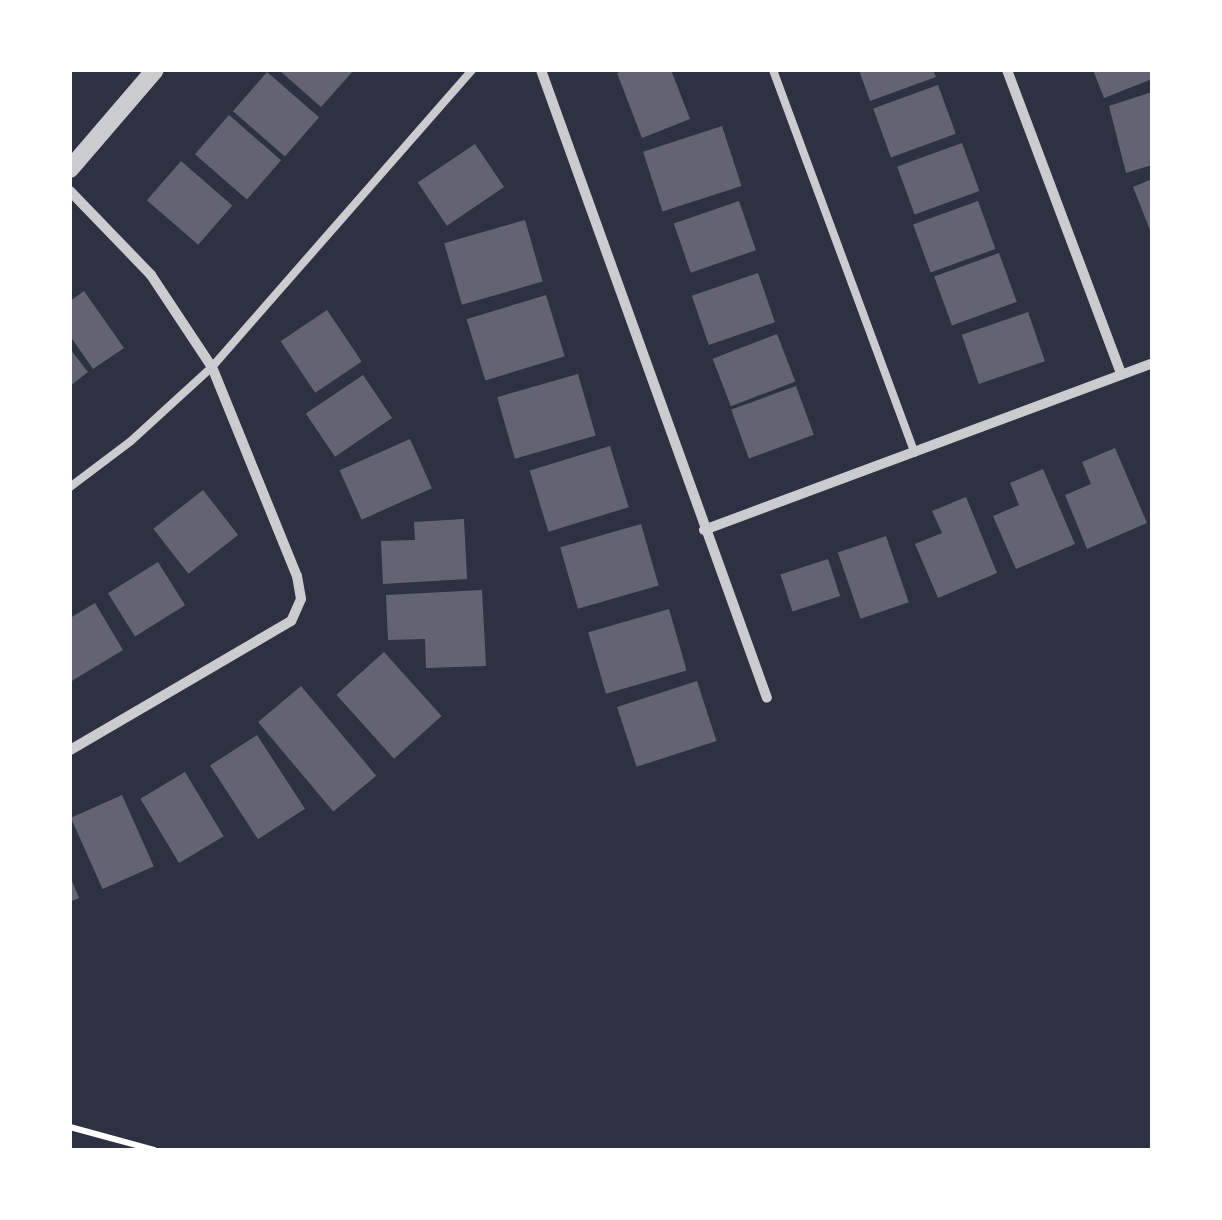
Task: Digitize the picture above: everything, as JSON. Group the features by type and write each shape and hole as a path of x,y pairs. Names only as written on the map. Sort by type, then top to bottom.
{"street":[{"path":"70,170 154,70"},
{"path":"540,70 767,698"},
{"path":"1006,70 1121,374"},
{"path":"70,191 151,276 212,367 297,576 301,600 291,621 70,750"},
{"path":"704,530 1152,363"}],"lane":[{"path":"70,488 132,441 212,367 472,70"},
{"path":"773,70 915,452"}],"path":[{"path":"70,1127 154,1150"}],"building":[{"path":"279,70 354,70 321,107"},
{"path":"671,70 690,119 642,138 617,73"},
{"path":"859,70 933,70 936,77 870,101"},
{"path":"1093,70 1152,70 1152,79 1104,98"},
{"path":"267,72 319,117 285,157 233,111"},
{"path":"938,85 956,134 891,157 873,109"},
{"path":"1152,92 1152,165 1126,173 1109,106"},
{"path":"229,115 281,160 247,200 195,154"},
{"path":"722,126 741,186 663,212 643,152"},
{"path":"962,143 979,191 915,215 897,167"},
{"path":"475,144 504,187 447,226 418,183"},
{"path":"181,161 232,206 198,245 147,200"},
{"path":"1152,179 1152,235 1133,187"},
{"path":"739,201 756,250 691,273 674,223"},
{"path":"978,201 995,249 931,273 913,225"},
{"path":"525,220 543,282 462,305 444,243"},
{"path":"999,253 1017,302 952,325 934,277"},
{"path":"758,273 775,322 709,345 692,296"},
{"path":"84,291 124,348 93,369 70,336 70,301"},
{"path":"546,295 565,356 485,380 467,319"},
{"path":"327,310 362,361 315,393 281,341"},
{"path":"1028,312 1045,361 979,384 962,335"},
{"path":"777,334 795,382 731,406 713,359"},
{"path":"70,349 88,372 70,386"},
{"path":"578,374 596,436 515,459 497,397"},
{"path":"363,375 392,418 335,457 306,414"},
{"path":"796,386 814,435 749,458 731,410"},
{"path":"410,439 432,488 362,520 340,470"},
{"path":"610,446 629,507 548,532 530,471"},
{"path":"1115,448 1147,523 1087,549 1065,495 1091,484 1082,462"},
{"path":"1043,469 1075,544 1016,569 993,516 1019,505 1010,483"},
{"path":"203,490 238,535 188,574 153,529"},
{"path":"966,497 997,573 938,598 915,544 942,533 932,511"},
{"path":"464,519 467,579 383,584 381,541 415,540 414,522"},
{"path":"641,524 659,586 578,609 560,547"},
{"path":"886,536 909,602 861,619 838,553"},
{"path":"828,559 840,596 792,612 780,574"},
{"path":"158,562 185,605 135,637 108,593"},
{"path":"482,590 486,666 426,668 425,639 388,640 386,595"},
{"path":"95,603 123,650 70,682 70,618"},
{"path":"669,609 687,671 606,694 588,632"},
{"path":"384,652 442,716 394,759 336,695"},
{"path":"697,681 716,741 637,767 617,707"},
{"path":"301,686 376,776 333,812 258,722"},
{"path":"257,735 305,809 258,839 210,765"},
{"path":"185,772 224,836 179,863 140,799"},
{"path":"122,795 154,866 103,889 71,818"},
{"path":"70,876 79,898 70,902"}]}
